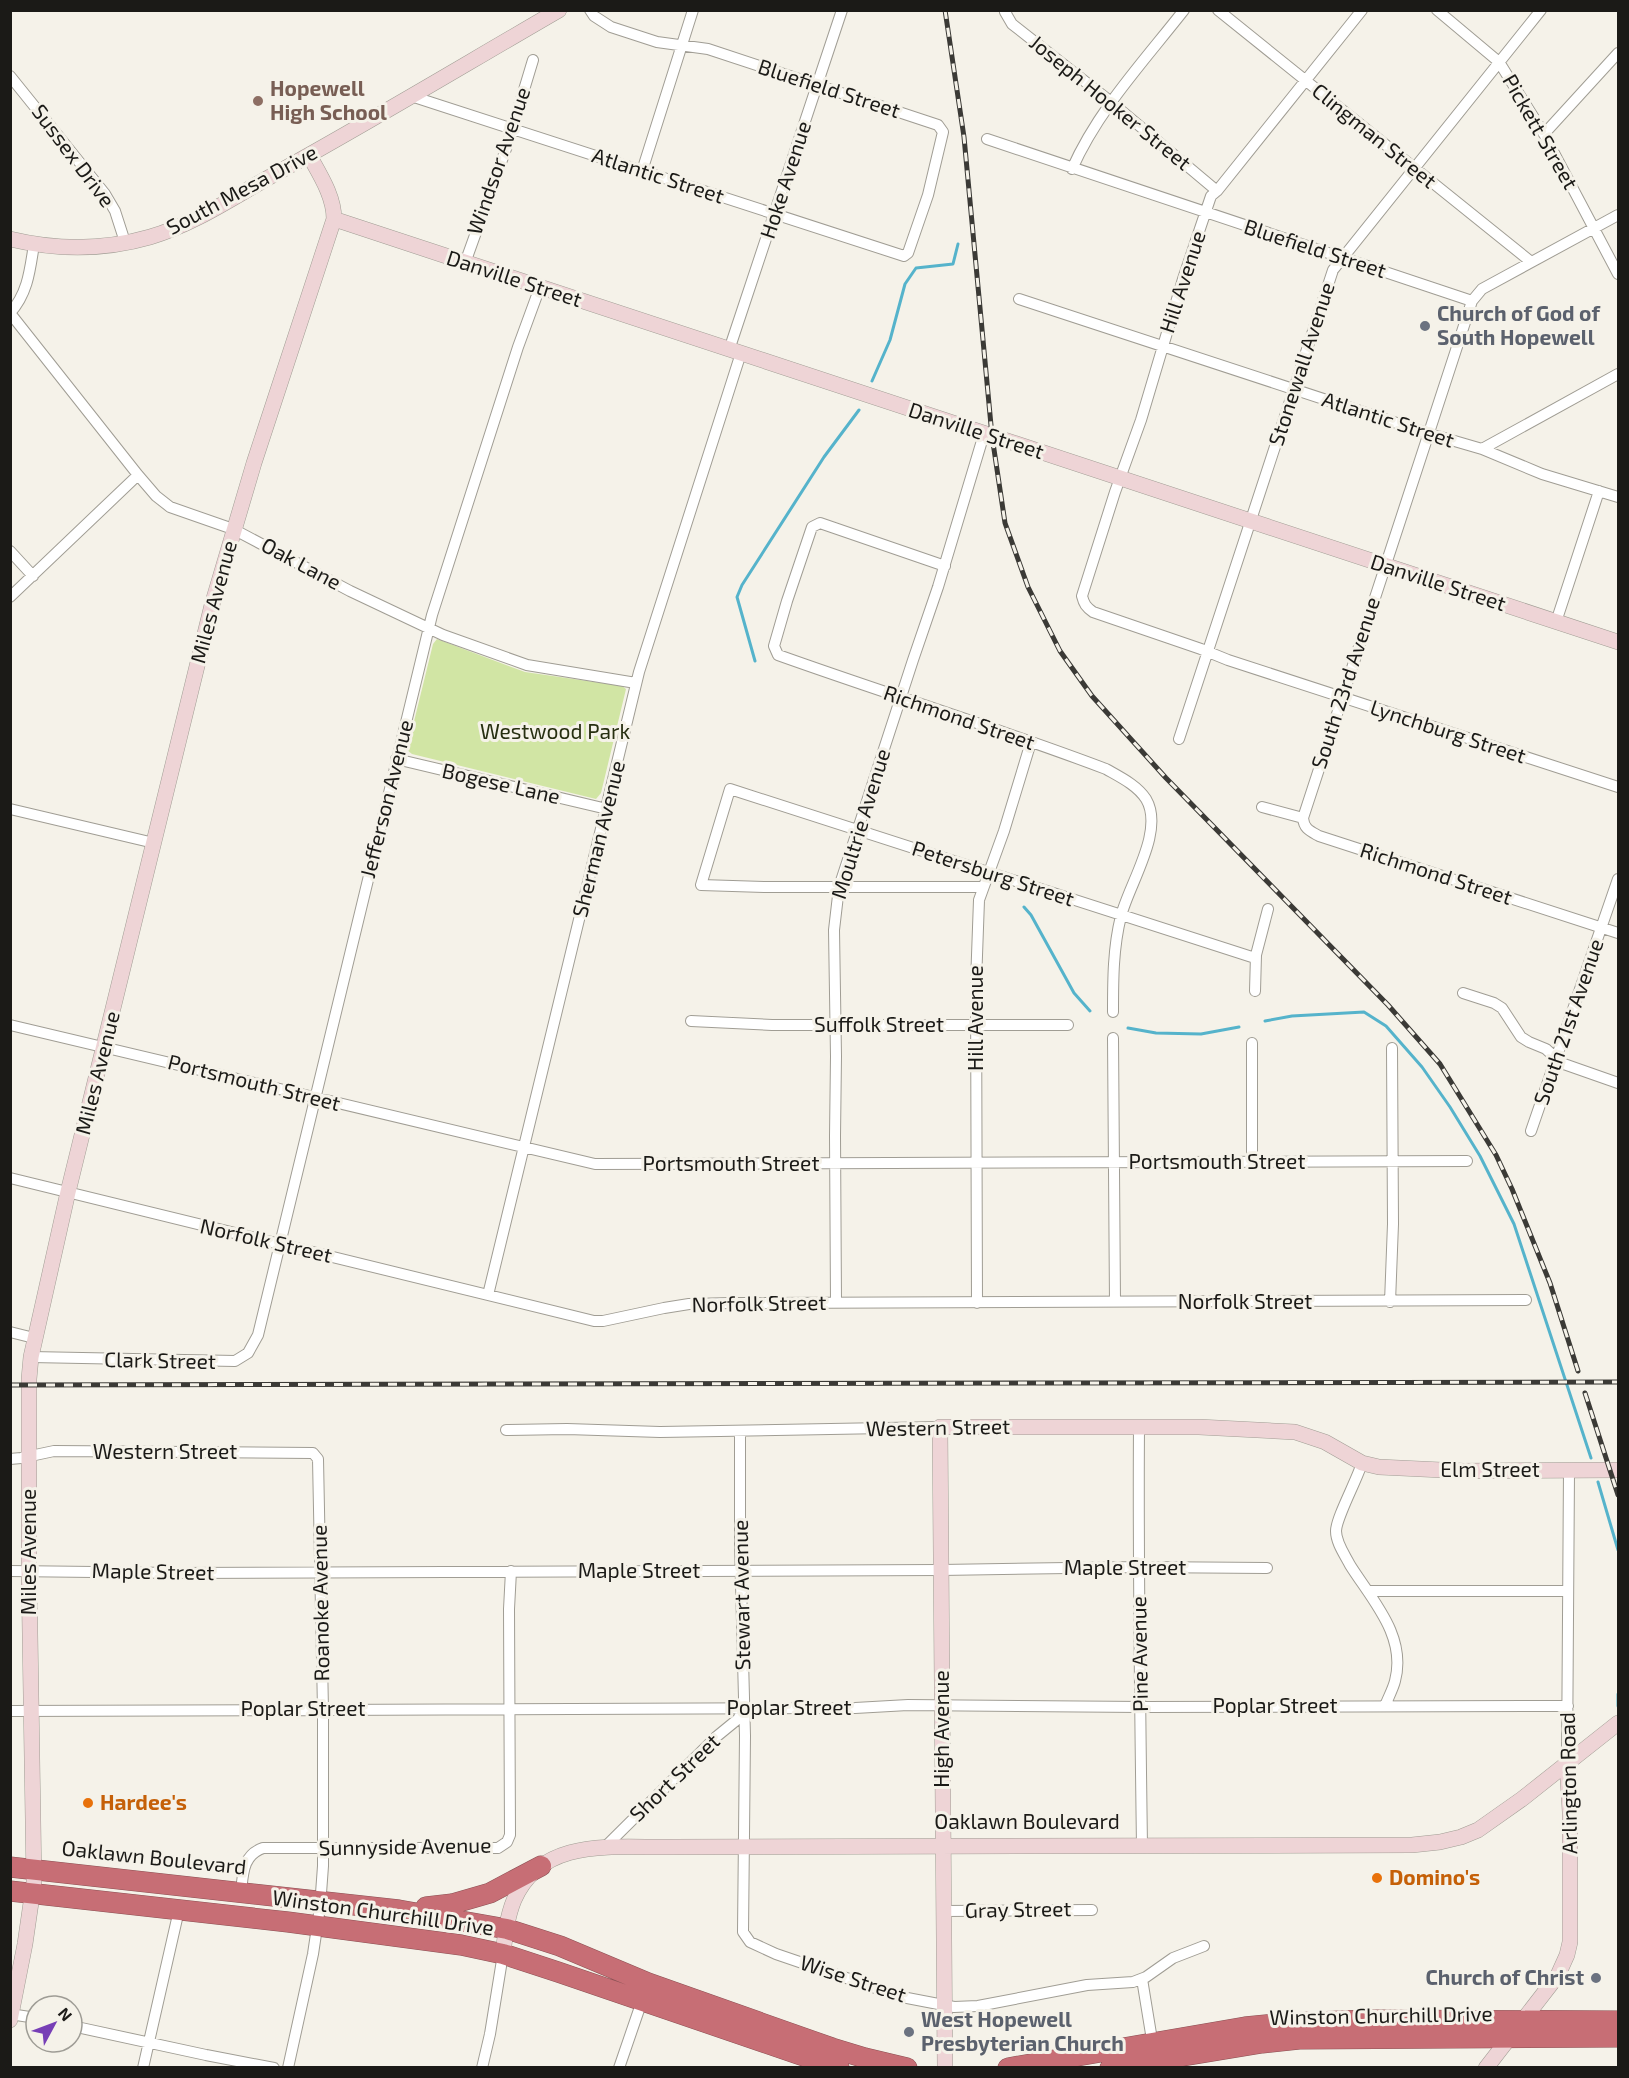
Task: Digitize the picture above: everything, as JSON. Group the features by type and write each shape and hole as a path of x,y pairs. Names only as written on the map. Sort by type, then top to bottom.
{"highway":[{"path":"399,1911 452,1904 490,1893 541,1866"},
{"name":"Oaklawn Boulevard","path":"10,1867 321,1901 507,1929"},
{"name":"Winston Churchill Drive","path":"10,1892 433,1941 502,1954 645,1992 865,2058 907,2067"},
{"name":"Winston Churchill Drive","path":"507,1929 560,1946 645,1992 839,2067"},
{"name":"Winston Churchill Drive","path":"1110,2067 1154,2052 1245,2027 1285,2023 1369,2020 1618,2021"},
{"name":"Winston Churchill Drive","path":"1008,2067 1299,2039 1618,2037"}],"street":[{"name":"South Mesa Drive","path":"10,239 34,244 80,247 125,242 152,236 190,221 559,10"},
{"name":"Bluefield Street","path":"590,10 594,16 611,27 657,42 708,49 938,125 943,132 938,157 928,195 908,253 904,256"},
{"path":"642,171 693,10"},
{"name":"Hoke Avenue","path":"735,352 775,214 842,10"},
{"path":"1072,169 1080,151 1111,102 1184,10"},
{"name":"Clingman Street","path":"1218,10 1530,261"},
{"name":"Hill Avenue","path":"1082,596 1120,478 1142,420 1211,196 1362,10"},
{"name":"Pickett Street","path":"1437,10 1499,62 1544,134 1618,274"},
{"name":"Stonewall Avenue","path":"1179,739 1333,270 1541,10"},
{"name":"Joseph Hooker Street","path":"1006,11 1012,24 1111,102 1217,191"},
{"path":"1544,134 1618,53"},
{"name":"Windsor Avenue","path":"465,263 533,60"},
{"name":"Sussex Drive","path":"10,76 105,194 119,220 125,242"},
{"name":"Atlantic Street","path":"411,96 904,256"},
{"name":"Bluefield Street","path":"987,140 1472,301"},
{"path":"309,155 329,195 334,219"},
{"path":"1472,301 1482,289 1618,215"},
{"name":"Danville Street","path":"334,219 1618,642"},
{"name":"Miles Avenue","path":"11,2016 33,1894 34,1869 30,1711 28,1385 34,1338 212,604 233,529 334,219"},
{"path":"10,313 19,302 27,285 34,244"},
{"name":"Jefferson Avenue","path":"262,1318 278,1244 429,628 445,571 518,347 540,287"},
{"name":"Atlantic Street","path":"1019,299 1427,434 1482,449 1542,474 1618,497"},
{"name":"South 23rd Avenue","path":"1303,818 1472,301"},
{"name":"Oak Lane","path":"10,313 138,475 156,496 170,507 233,529 350,591 470,646 527,665 636,683"},
{"name":"Sherman Avenue","path":"488,1295 636,683 735,352"},
{"path":"1482,449 1618,374"},
{"name":"Moultrie Avenue","path":"836,1302 834,930 839,887 945,566 984,434"},
{"path":"10,597 138,475"},
{"path":"1556,622 1599,491"},
{"name":"Richmond Street","path":"945,566 820,523 816,524 787,601 774,646 775,651 778,655 962,717 1106,769 1124,779 1140,792 1150,808 1151,831 1121,915"},
{"path":"10,551 33,576"},
{"name":"Lynchburg Street","path":"1082,596 1086,608 1093,612 1618,788"},
{"name":"Hill Avenue","path":"977,1303 976,1024 979,900 1004,831 1031,742"},
{"name":"Bogese Lane","path":"396,759 607,809"},
{"name":"Petersburg Street","path":"839,887 701,885 730,789 1255,958"},
{"name":"Richmond Street","path":"1262,807 1303,818 1303,824 1307,830 1319,836 1618,933"},
{"path":"10,809 154,843"},
{"name":"South 21st Avenue","path":"1531,1131 1618,879"},
{"path":"839,887 983,886"},
{"path":"1255,991 1255,958 1268,909"},
{"path":"1113,1012 1114,951 1121,915"},
{"path":"1462,993 1494,1003 1502,1008 1521,1036 1529,1042 1546,1048 1567,1066 1618,1083"},
{"name":"Suffolk Street","path":"691,1021 726,1024 1068,1025"},
{"name":"Portsmouth Street","path":"10,1025 523,1148 605,1165 1467,1161"},
{"path":"1113,1038 1115,1302"},
{"path":"1252,1043 1252,1163"},
{"path":"1390,1302 1393,1224 1392,1048"},
{"name":"Norfolk Street","path":"10,1178 594,1322 689,1304 1526,1300"},
{"name":"Clark Street","path":"31,1357 235,1361 248,1353 258,1335 262,1318"},
{"path":"10,1332 34,1338"},
{"name":"Western Street","path":"506,1430 660,1432 1139,1426 1295,1432 1325,1442 1362,1463"},
{"name":"Pine Avenue","path":"1139,1426 1138,1567 1142,1707 1142,1846"},
{"name":"High Avenue","path":"940,1427 945,2067"},
{"name":"Stewart Avenue","path":"740,1431 744,1708 743,1932 746,1938"},
{"name":"Western Street","path":"10,1458 54,1451 193,1451 313,1453 318,1459"},
{"name":"Roanoke Avenue","path":"288,2067 304,1999 321,1901 323,1848 318,1459"},
{"path":"1362,1463 1335,1530 1336,1538 1345,1556 1381,1610 1395,1642 1397,1671 1385,1706"},
{"name":"Elm Street","path":"1362,1463 1397,1469 1618,1470"},
{"name":"Arlington Road","path":"1486,2067 1562,1968 1570,1942 1570,1812 1567,1764 1569,1471"},
{"name":"Maple Street","path":"10,1571 1267,1568"},
{"name":"Sunnyside Avenue","path":"241,1892 246,1861 256,1850 263,1848 455,1848 502,1846 507,1842 510,1835 509,1609 511,1571"},
{"path":"1368,1591 1568,1590"},
{"name":"Poplar Street","path":"10,1711 942,1706 1568,1706"},
{"name":"Short Street","path":"604,1848 716,1737 738,1719 744,1708"},
{"name":"Oaklawn Boulevard","path":"502,1954 510,1912 521,1886 541,1866 569,1851 580,1848 1419,1845 1461,1838 1484,1826 1618,1723"},
{"path":"144,2067 179,1910"},
{"name":"Gray Street","path":"944,1911 1092,1910"},
{"name":"Wise Street","path":"746,1938 776,1954 902,1997 954,2007 978,2006 1087,1985 1124,1983 1142,1978"},
{"path":"1154,2052 1142,1978 1173,1958 1204,1946"},
{"path":"482,2067 490,2034 502,1954"},
{"path":"619,2067 645,1992"},
{"path":"84,2029 274,2067"}],"green space":[{"name":"Westwood Park","path":"437,639 525,672 622,686 626,689 601,793 596,799 412,754 407,750 433,644"}],"waterway":[{"path":"872,381 890,340 905,284 916,268 953,264 958,244"},
{"path":"755,661 737,597 742,585 824,457 859,410"},
{"path":"1024,907 1031,915 1074,993 1090,1011"},
{"path":"1265,1021 1292,1016 1364,1012 1386,1026 1422,1067 1480,1156 1514,1224 1591,1458"},
{"path":"1128,1028 1156,1033 1201,1034 1239,1027"},
{"path":"1598,1482 1618,1550"},
{"path":"1618,1694 1618,1706"}],"railway":[{"path":"945,10 964,137 992,436 1005,523 1028,587 1060,651 1092,696 1166,778 1388,1005 1440,1064 1496,1155 1512,1189 1550,1283 1578,1371"},
{"path":"10,1385 1618,1382"},
{"path":"1585,1393 1618,1495"}],"place":[{"name":"Hopewell High School","path":"258,101"},
{"name":"Church of God of South Hopewell","path":"1425,326"},
{"name":"Hardee's","path":"88,1803"},
{"name":"Domino's","path":"1377,1878"},
{"name":"Church of Christ","path":"1596,1978"},
{"name":"West Hopewell Presbyterian Church","path":"909,2032"}]}
